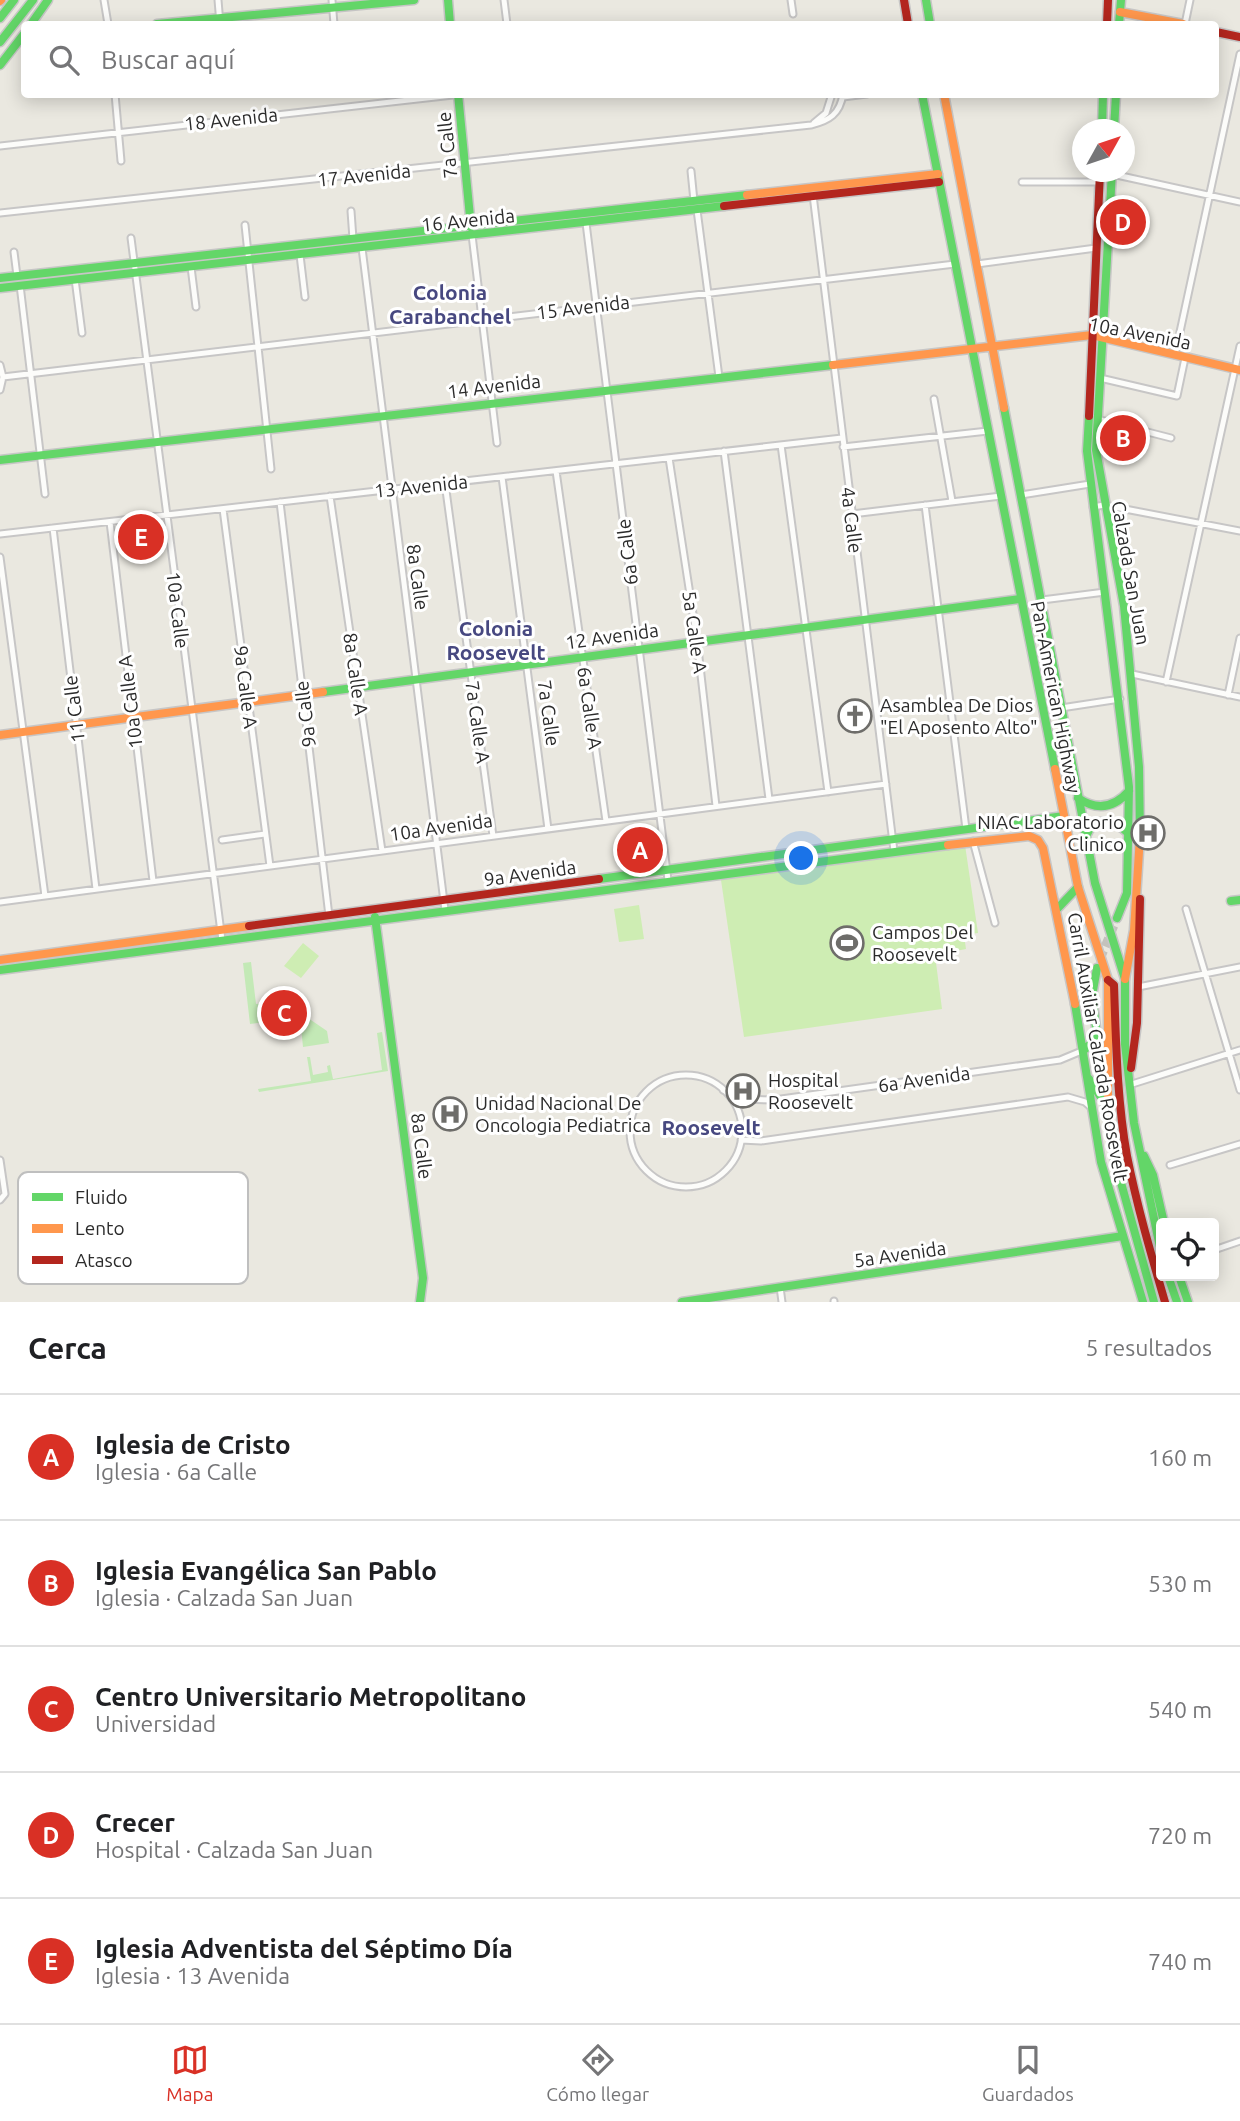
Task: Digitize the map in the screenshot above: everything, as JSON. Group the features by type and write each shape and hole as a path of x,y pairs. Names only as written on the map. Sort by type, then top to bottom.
{"main road":[{"path":"3,14 14,0"},
{"path":"3,14 20,0"},
{"path":"0,42 33,0"},
{"path":"33,21 48,0"},
{"path":"220,21 332,4 414,0"},
{"path":"448,0 450,21"},
{"path":"904,0 908,21"},
{"path":"926,0 930,21"},
{"path":"1107,21 1108,0"},
{"path":"1119,21 1121,0"},
{"path":"1120,12 1168,21"},
{"path":"1219,33 1240,37"},
{"path":"0,65 21,39"},
{"name":"7a Calle","path":"460,98 472,236"},
{"name":"Pan-American Highway","path":"923,98 1078,887 1108,980 1108,1108 1125,1203 1156,1302"},
{"name":"Pan-American Highway","path":"945,98 1095,883 1123,967 1129,1085 1136,1136 1156,1219"},
{"path":"1103,119 1104,98"},
{"path":"1115,119 1116,98"},
{"name":"16 Avenida","path":"0,278 134,268 191,267 586,223 696,206 939,178"},
{"name":"Calzada San Juan","path":"1099,182 1087,451 1121,699 1129,790 1127,893 1117,918"},
{"name":"Calzada San Juan","path":"1112,182 1096,450 1124,606 1140,788 1140,858 1134,930 1125,979"},
{"name":"16 Avenida","path":"0,288 75,279 247,251 471,225 696,206"},
{"name":"10a Avenida","path":"992,346 1092,335 1238,369"},
{"name":"14 Avenida","path":"0,460 992,346"},
{"name":"12 Avenida","path":"0,735 1020,599"},
{"path":"1078,799 1093,807 1110,807 1129,790"},
{"name":"9a Avenida","path":"0,970 330,921 374,910 1064,816"},
{"path":"1086,836 1095,824 1111,820 1129,834"},
{"name":"9a Avenida","path":"330,921 375,920 894,850 1027,836 1036,839"},
{"name":"Carril Auxiliar Calzada Roosevelt","path":"1036,839 1043,848 1057,909 1089,1079 1101,1161 1143,1302"},
{"name":"Carril Auxiliar Calzada Roosevelt","path":"1129,1085 1138,987 1140,858"},
{"path":"1057,909 1078,887"},
{"name":"8a Calle","path":"374,910 423,1278 420,1302"},
{"name":"9a Avenida","path":"0,960 186,941"},
{"path":"1117,1048 1119,982 1123,967"},
{"path":"1097,968 1091,990 1096,1040 1108,1108"},
{"path":"1108,980 1114,985 1117,1048 1133,1187 1165,1302"},
{"path":"1084,1051 1096,1040"},
{"path":"1089,1079 1108,1108"},
{"name":"Carril Auxiliar Calzada Roosevelt","path":"1136,1136 1153,1175 1163,1218"},
{"name":"5a Avenida","path":"688,1302 1123,1236"},
{"path":"1170,1281 1177,1302"},
{"path":"1181,1281 1188,1302"}],"street":[{"path":"104,0 108,21"},
{"path":"218,0 220,21"},
{"path":"504,0 507,21"},
{"path":"791,0 793,14"},
{"path":"1185,21 1190,0"},
{"path":"1175,356 1240,54"},
{"path":"115,98 121,161"},
{"name":"18 Avenida","path":"0,146 432,98"},
{"path":"811,125 826,113 831,98"},
{"name":"17 Avenida","path":"0,214 811,125 825,122 835,114 842,98"},
{"path":"691,171 719,376"},
{"path":"1135,178 1240,202"},
{"path":"1022,182 1072,182"},
{"name":"4a Calle","path":"813,192 832,364 894,850"},
{"path":"351,211 353,239"},
{"name":"6a Calle","path":"586,223 668,880"},
{"path":"244,225 271,469"},
{"name":"7a Calle","path":"472,236 497,443"},
{"name":"10a Calle","path":"131,238 221,936"},
{"name":"8a Calle","path":"362,248 390,490 445,910"},
{"path":"977,264 1096,248"},
{"path":"14,252 17,276"},
{"path":"300,255 305,297"},
{"name":"15 Avenida","path":"3,377 372,331 955,264"},
{"path":"191,267 196,307"},
{"path":"75,279 82,333"},
{"path":"20,285 33,373 45,494"},
{"path":"1166,682 1238,369 1240,346"},
{"path":"1100,378 1177,396 1185,358"},
{"path":"0,365 3,377 0,390"},
{"path":"934,399 953,501"},
{"path":"1097,419 1171,438"},
{"path":"843,447 988,431"},
{"name":"13 Avenida","path":"0,534 842,438"},
{"path":"781,445 828,792"},
{"path":"724,452 769,799"},
{"name":"5a Calle A","path":"670,458 697,640 716,806"},
{"name":"6a Calle A","path":"556,471 606,821"},
{"name":"7a Calle","path":"502,477 548,829"},
{"name":"7a Calle A","path":"445,483 493,836"},
{"path":"1021,495 1090,484"},
{"name":"8a Calle A","path":"330,496 382,851"},
{"path":"852,514 1001,496"},
{"name":"9a Calle","path":"280,502 330,921"},
{"path":"925,505 936,609 966,829"},
{"path":"1093,507 1104,505 1240,531"},
{"name":"9a Calle A","path":"223,509 270,866"},
{"name":"10a Calle A","path":"110,522 153,881"},
{"name":"11 Calle","path":"54,528 96,889"},
{"path":"0,557 46,896"},
{"path":"1041,600 1105,592"},
{"path":"1228,695 1240,638"},
{"path":"1132,674 1240,697"},
{"path":"1061,708 1121,699"},
{"name":"10a Avenida","path":"0,902 886,784"},
{"path":"222,840 265,834"},
{"path":"974,841 995,923"},
{"path":"1186,909 1240,1090"},
{"path":"1138,987 1240,967"},
{"path":"1129,1085 1240,1050"},
{"name":"6a Avenida","path":"723,1090 740,1099 774,1100 1060,1060 1084,1051"},
{"path":"690,1076 702,1078 723,1090 739,1113 741,1140 731,1165 711,1182 698,1186 672,1185 659,1180 640,1163 634,1151 631,1124 634,1111 649,1090 659,1082 690,1076"},
{"name":"6a Avenida","path":"741,1140 761,1140 1068,1097 1085,1102 1092,1108"},
{"path":"1170,1165 1240,1144"},
{"path":"0,1160 2,1198"},
{"path":"1219,1248 1240,1241"},
{"path":"780,1287 782,1302"}],"green space":[{"name":"Campos Del Roosevelt","path":"965,845 978,933 964,935 966,949 935,955 942,1009 744,1037 721,880"},
{"path":"639,905 644,939 619,942 614,909"},
{"path":"303,943 319,956 301,978 284,966"},
{"path":"251,962 256,1004 291,1000 301,1006 292,1018 250,1024 243,963"},
{"path":"308,1018 327,1031 329,1043 303,1047 301,1027"},
{"path":"382,1032 388,1071 259,1092 258,1089 311,1081 307,1057 310,1057 313,1075 328,1072 327,1066 330,1065 333,1079 382,1070 377,1033"}],"tunnel":[{"path":"1100,959 1117,918"}],"traffic: fast":[{"path":"0,18 14,0"},
{"path":"0,42 33,0"},
{"path":"33,21 48,0"},
{"path":"189,21 414,0"},
{"path":"448,0 450,21"},
{"path":"926,0 930,21"},
{"path":"1119,21 1121,0"},
{"path":"0,65 21,38"},
{"path":"458,98 471,227"},
{"path":"923,98 1055,769"},
{"path":"1102,119 1103,98"},
{"path":"1115,119 1116,98"},
{"path":"1111,182 1096,450 1124,606 1139,767 1140,836"},
{"path":"0,278 747,195"},
{"path":"0,288 724,206"},
{"path":"0,460 833,365"},
{"path":"1004,408 1095,883 1125,979 1125,1044 1134,1123 1156,1228"},
{"path":"1089,416 1087,451 1129,787 1127,893 1117,918"},
{"path":"323,692 1020,599"},
{"path":"1078,798 1092,805 1105,806 1117,801 1129,791"},
{"path":"599,879 1064,816"},
{"path":"1086,836 1090,829 1100,822 1112,823 1129,834"},
{"path":"0,970 948,845"},
{"path":"1057,909 1078,887"},
{"path":"1231,901 1240,900"},
{"path":"375,917 423,1278 420,1302"},
{"path":"1097,968 1092,996 1105,1097"},
{"path":"1075,1004 1101,1162 1143,1302"},
{"path":"1084,1050 1096,1039"},
{"path":"1089,1079 1108,1108"},
{"path":"1112,1140 1115,1161 1154,1302"},
{"path":"1144,1156 1153,1175 1163,1218"},
{"path":"682,1302 1123,1236"},
{"path":"1170,1281 1177,1302"},
{"path":"1181,1281 1188,1302"}],"traffic: slow":[{"path":"1120,12 1167,21"},
{"path":"945,98 1004,408"},
{"path":"747,195 938,174"},
{"path":"833,365 1092,335 1240,370"},
{"path":"0,735 323,692"},
{"path":"1055,769 1078,887 1108,980 1108,1108 1112,1140"},
{"path":"948,845 1029,836 1038,840 1043,848 1075,1004"},
{"path":"1125,979 1134,930 1140,836"},
{"path":"0,960 249,926"}],"traffic: jam":[{"path":"904,0 908,21"},
{"path":"1107,21 1108,0"},
{"path":"1219,33 1240,37"},
{"path":"724,206 939,182"},
{"path":"1089,416 1100,182"},
{"path":"249,926 599,879"},
{"path":"1131,1068 1137,1023 1140,899"},
{"path":"1108,980 1114,985 1119,1092 1127,1156 1165,1302"}],"place":[{"name":"Crecer","path":"1123,222"},
{"name":"Iglesia Evangélica San Pablo","path":"1123,438"},
{"name":"Iglesia Adventista del Séptimo Día","path":"141,537"},
{"name":"Asamblea De Dios \"El Aposento Alto\"","path":"855,716"},
{"name":"NIAC Laboratorio Clinico","path":"1148,833"},
{"name":"Iglesia de Cristo","path":"640,850"},
{"name":"Campos Del Roosevelt","path":"847,943"},
{"name":"Centro Universitario Metropolitano","path":"284,1013"},
{"name":"Hospital Roosevelt","path":"743,1091"},
{"name":"Unidad Nacional De Oncologia Pediatrica","path":"450,1114"}],"district":[{"name":"Colonia Carabanchel","path":"450,305"},
{"name":"Colonia Roosevelt","path":"496,641"},
{"name":"Roosevelt","path":"711,1128"}]}
